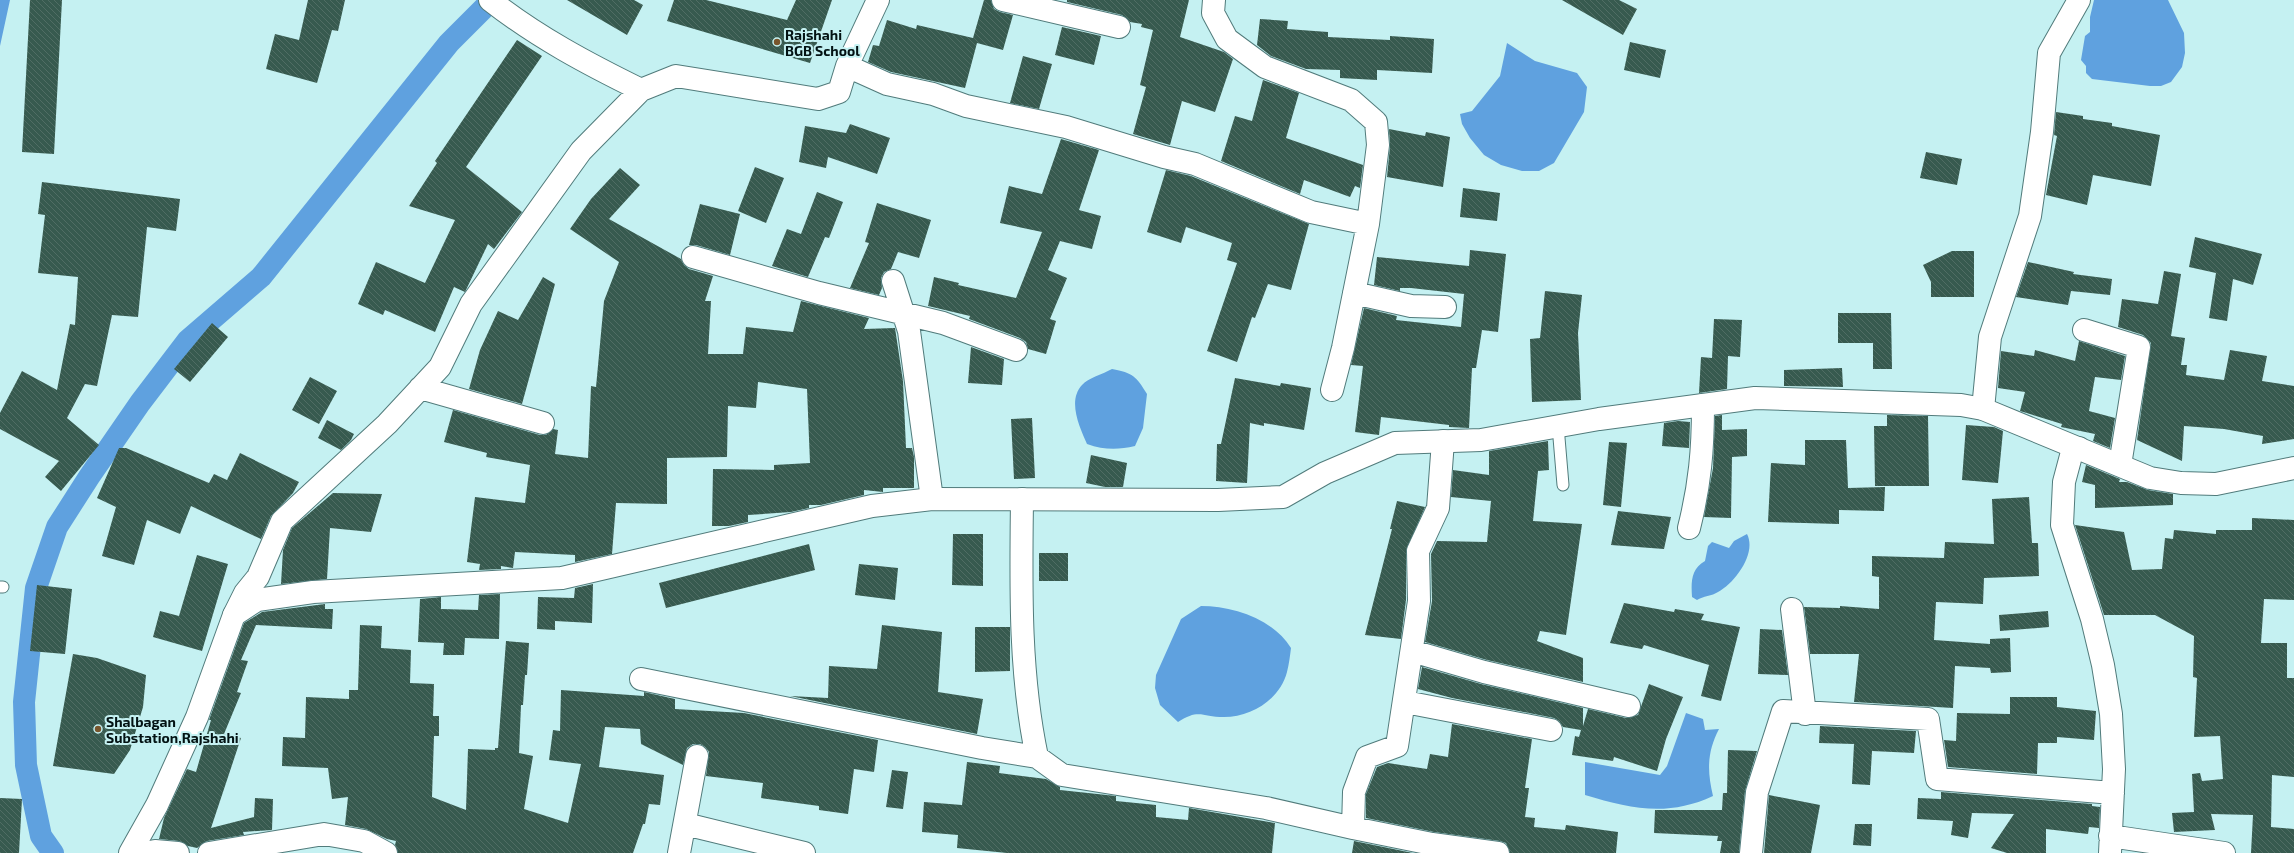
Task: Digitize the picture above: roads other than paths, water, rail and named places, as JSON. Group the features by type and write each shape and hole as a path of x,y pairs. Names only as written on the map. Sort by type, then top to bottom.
{"street":[{"path":"490,0 511,16 578,58 641,90"},
{"path":"130,853 157,805 198,718 234,615 245,593 258,577 282,521 387,424 440,367 471,304 581,151 641,90 676,76 818,99 839,92 848,66 878,0"},
{"path":"1003,0 1119,27"},
{"path":"1214,0 1213,13 1227,39 1265,67 1351,100 1376,122 1378,145 1368,224 1343,348 1332,390"},
{"path":"1983,409 1990,337 2030,216 2042,132 2049,53 2079,0"},
{"path":"848,66 887,84 933,94 966,106 1066,127 1164,157 1195,164 1311,212 1368,224"},
{"path":"693,257 819,293 943,323 1016,350"},
{"path":"893,281 909,331 932,499"},
{"path":"1354,293 1410,306 1445,307"},
{"path":"2084,330 2139,346 2120,466"},
{"path":"420,388 543,423"},
{"path":"234,615 256,600 301,593 562,578 872,506 932,499 1218,500 1283,497 1325,473 1396,442 1482,440 1558,426 1755,398 1961,405 1983,409 2150,478 2181,483 2216,484 2294,468"},
{"path":"1689,528 1699,484 1703,447 1703,405"},
{"path":"1353,828 1354,792 1367,757 1397,746 1405,702 1419,601 1418,551 1438,508 1443,441"},
{"path":"2079,448 2072,452 2064,482 2062,525 2092,619 2103,665 2111,714 2114,769 2110,845 2224,853"},
{"path":"1022,499 1020,594 1028,714 1038,757"},
{"path":"1792,610 1805,714"},
{"path":"1412,651 1484,672 1629,706"},
{"path":"641,679 974,746 1038,757 1062,775 1266,808 1432,844 1495,853"},
{"path":"1405,702 1551,730"},
{"path":"1751,853 1757,792 1783,711 1805,714 1928,719 1937,779 2113,793"},
{"path":"679,853 697,756"},
{"path":"685,824 804,853"},
{"path":"209,853 324,834 364,841 386,853"},
{"path":"144,853 155,851 178,853"}],"lane":[{"path":"1558,426 1564,485"}],"water":[{"path":"0,0 10,0 0,46"},
{"path":"2094,0 2168,0 2184,33 2185,53 2182,67 2171,82 2161,86 2150,86 2092,79 2086,73 2086,66 2081,60 2085,36 2090,32 2090,17"},
{"path":"1507,43 1535,61 1577,73 1587,87 1584,112 1554,163 1539,171 1522,171 1501,165 1484,155 1470,138 1462,124 1460,114 1472,111 1500,76"},
{"path":"1112,369 1125,372 1133,376 1137,379 1147,394 1143,428 1135,446 1111,449 1087,444 1078,423 1075,399 1078,391 1088,380"},
{"path":"1747,534 1749,550 1747,558 1743,567 1731,582 1725,588 1713,594 1697,600 1692,597 1694,572 1700,564 1705,561 1708,546 1712,542 1729,548 1734,541"},
{"path":"1201,606 1226,608 1239,612 1251,616 1274,629 1291,648 1287,672 1278,690 1263,705 1254,710 1245,714 1224,717 1196,714 1178,722 1160,705 1155,688 1156,675 1181,619"},
{"path":"1686,713 1703,719 1705,730 1719,729 1712,746 1709,762 1713,796 1696,803 1680,807 1649,809 1618,804 1585,795 1585,762 1660,775 1667,766"}],"waterway":[{"path":"53,853 41,836 26,765 24,702 36,588 57,527 89,477 140,403 188,340 261,277 449,43 492,0"}],"place":[{"name":"Rajshahi BGB School","path":"777,42"},
{"name":"Shalbagan Substation,Rajshahi","path":"98,729"}]}
